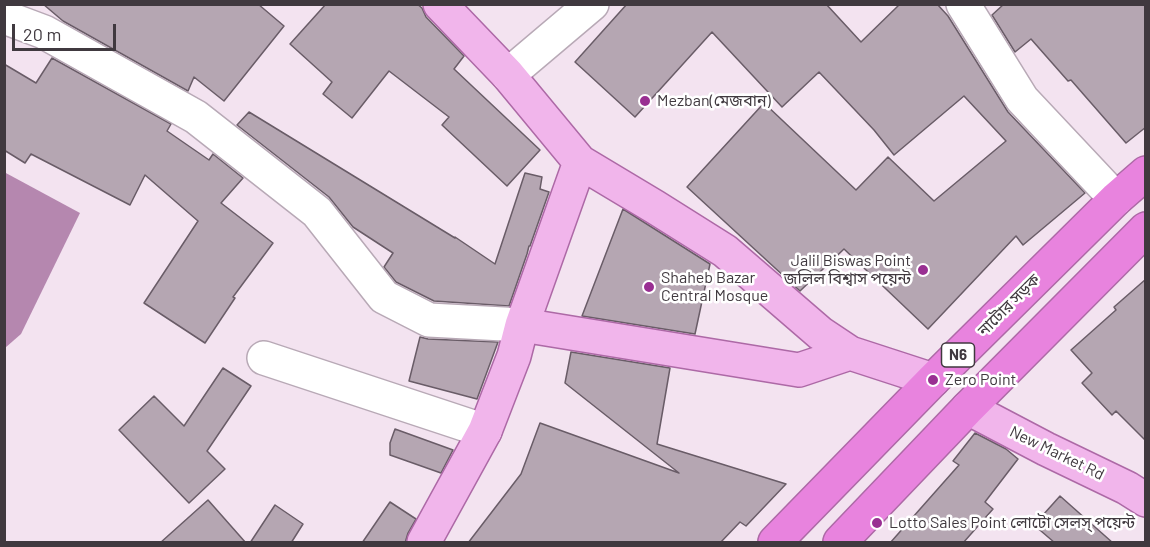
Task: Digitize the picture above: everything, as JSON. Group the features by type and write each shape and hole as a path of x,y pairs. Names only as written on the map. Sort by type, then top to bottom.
{"highway":[{"name":"নাটোর সড়ক","path":"775,543 933,380 1116,198 1146,173"},
{"name":"N6","path":"840,543 968,408 1146,230"}],"main road":[{"path":"440,4 508,75 580,162 725,251 820,333 850,353 933,380"},
{"path":"424,543 485,431 514,356 522,325 580,162"},
{"path":"522,325 799,370 850,353"},
{"name":"New Market Rd","path":"968,408 1128,488 1146,500"}],"street":[{"path":"508,75 592,4"},
{"path":"963,4 1022,99 1116,198"},
{"path":"4,17 44,32 196,117 317,212 384,297 429,320 522,325"},
{"path":"264,358 485,431"}],"shaded area":[{"path":"4,172 80,213 21,334 5,348"}],"building":[{"path":"43,4 258,4 284,26 224,101 194,77 188,91 63,21"},
{"path":"326,4 417,4 422,8 426,17 464,56 454,69 540,150 507,186 442,125 449,117 389,71 352,118 323,94 332,82 290,44"},
{"path":"627,4 826,4 861,42 900,4 937,4 948,16 1008,112 1085,193 1023,245 1016,236 928,329 844,249 800,291 687,187 764,103 856,190 888,157 934,201 1006,141 964,96 894,155 874,130 819,72 782,107 712,32 635,117 575,62"},
{"path":"1004,4 1146,4 1146,127 1126,143 1071,80 1068,81 1031,39 1015,52 992,15"},
{"path":"52,58 171,124 167,131 209,160 213,154 243,178 221,203 273,243 233,297 235,298 205,343 144,303 198,221 145,175 130,205 31,154 25,163 4,150 4,64 36,83"},
{"path":"249,112 455,237 495,264 525,173 542,177 540,189 549,192 509,306 434,301 396,282 384,267 393,253 353,227 329,197 237,125"},
{"name":"Shaheb Bazar Central Mosque","path":"623,209 710,264 695,334 582,316"},
{"path":"1146,279 1146,441 1116,411 1112,415 1082,383 1092,373 1071,350 1116,310 1114,307"},
{"path":"420,337 498,342 477,399 409,381"},
{"path":"571,352 670,368 657,444 786,484 746,526 740,522 720,543 468,543 521,474 540,423 679,473 565,383"},
{"path":"223,368 251,386 207,451 225,469 189,503 119,430 154,396 184,426"},
{"path":"395,429 453,450 441,473 390,455 390,443"},
{"path":"975,433 1006,449 1018,459 985,502 993,509 963,543 890,543 959,465 953,461"},
{"path":"1060,496 1113,543 1055,543 1034,525"},
{"path":"208,500 246,543 160,543"},
{"path":"390,502 416,519 405,543 362,543"},
{"path":"275,505 303,524 291,543 250,543"}],"place":[{"name":"Mezban(মেজবান)","path":"645,101"},
{"name":"Jalil Biswas Point জলিল বিশ্বাস পয়েন্ট","path":"923,270"},
{"name":"Shaheb Bazar Central Mosque","path":"649,287"},
{"name":"Zero Point","path":"933,380"},
{"name":"Lotto Sales Point লোটো সেলস্ পয়েন্ট","path":"877,523"}]}
